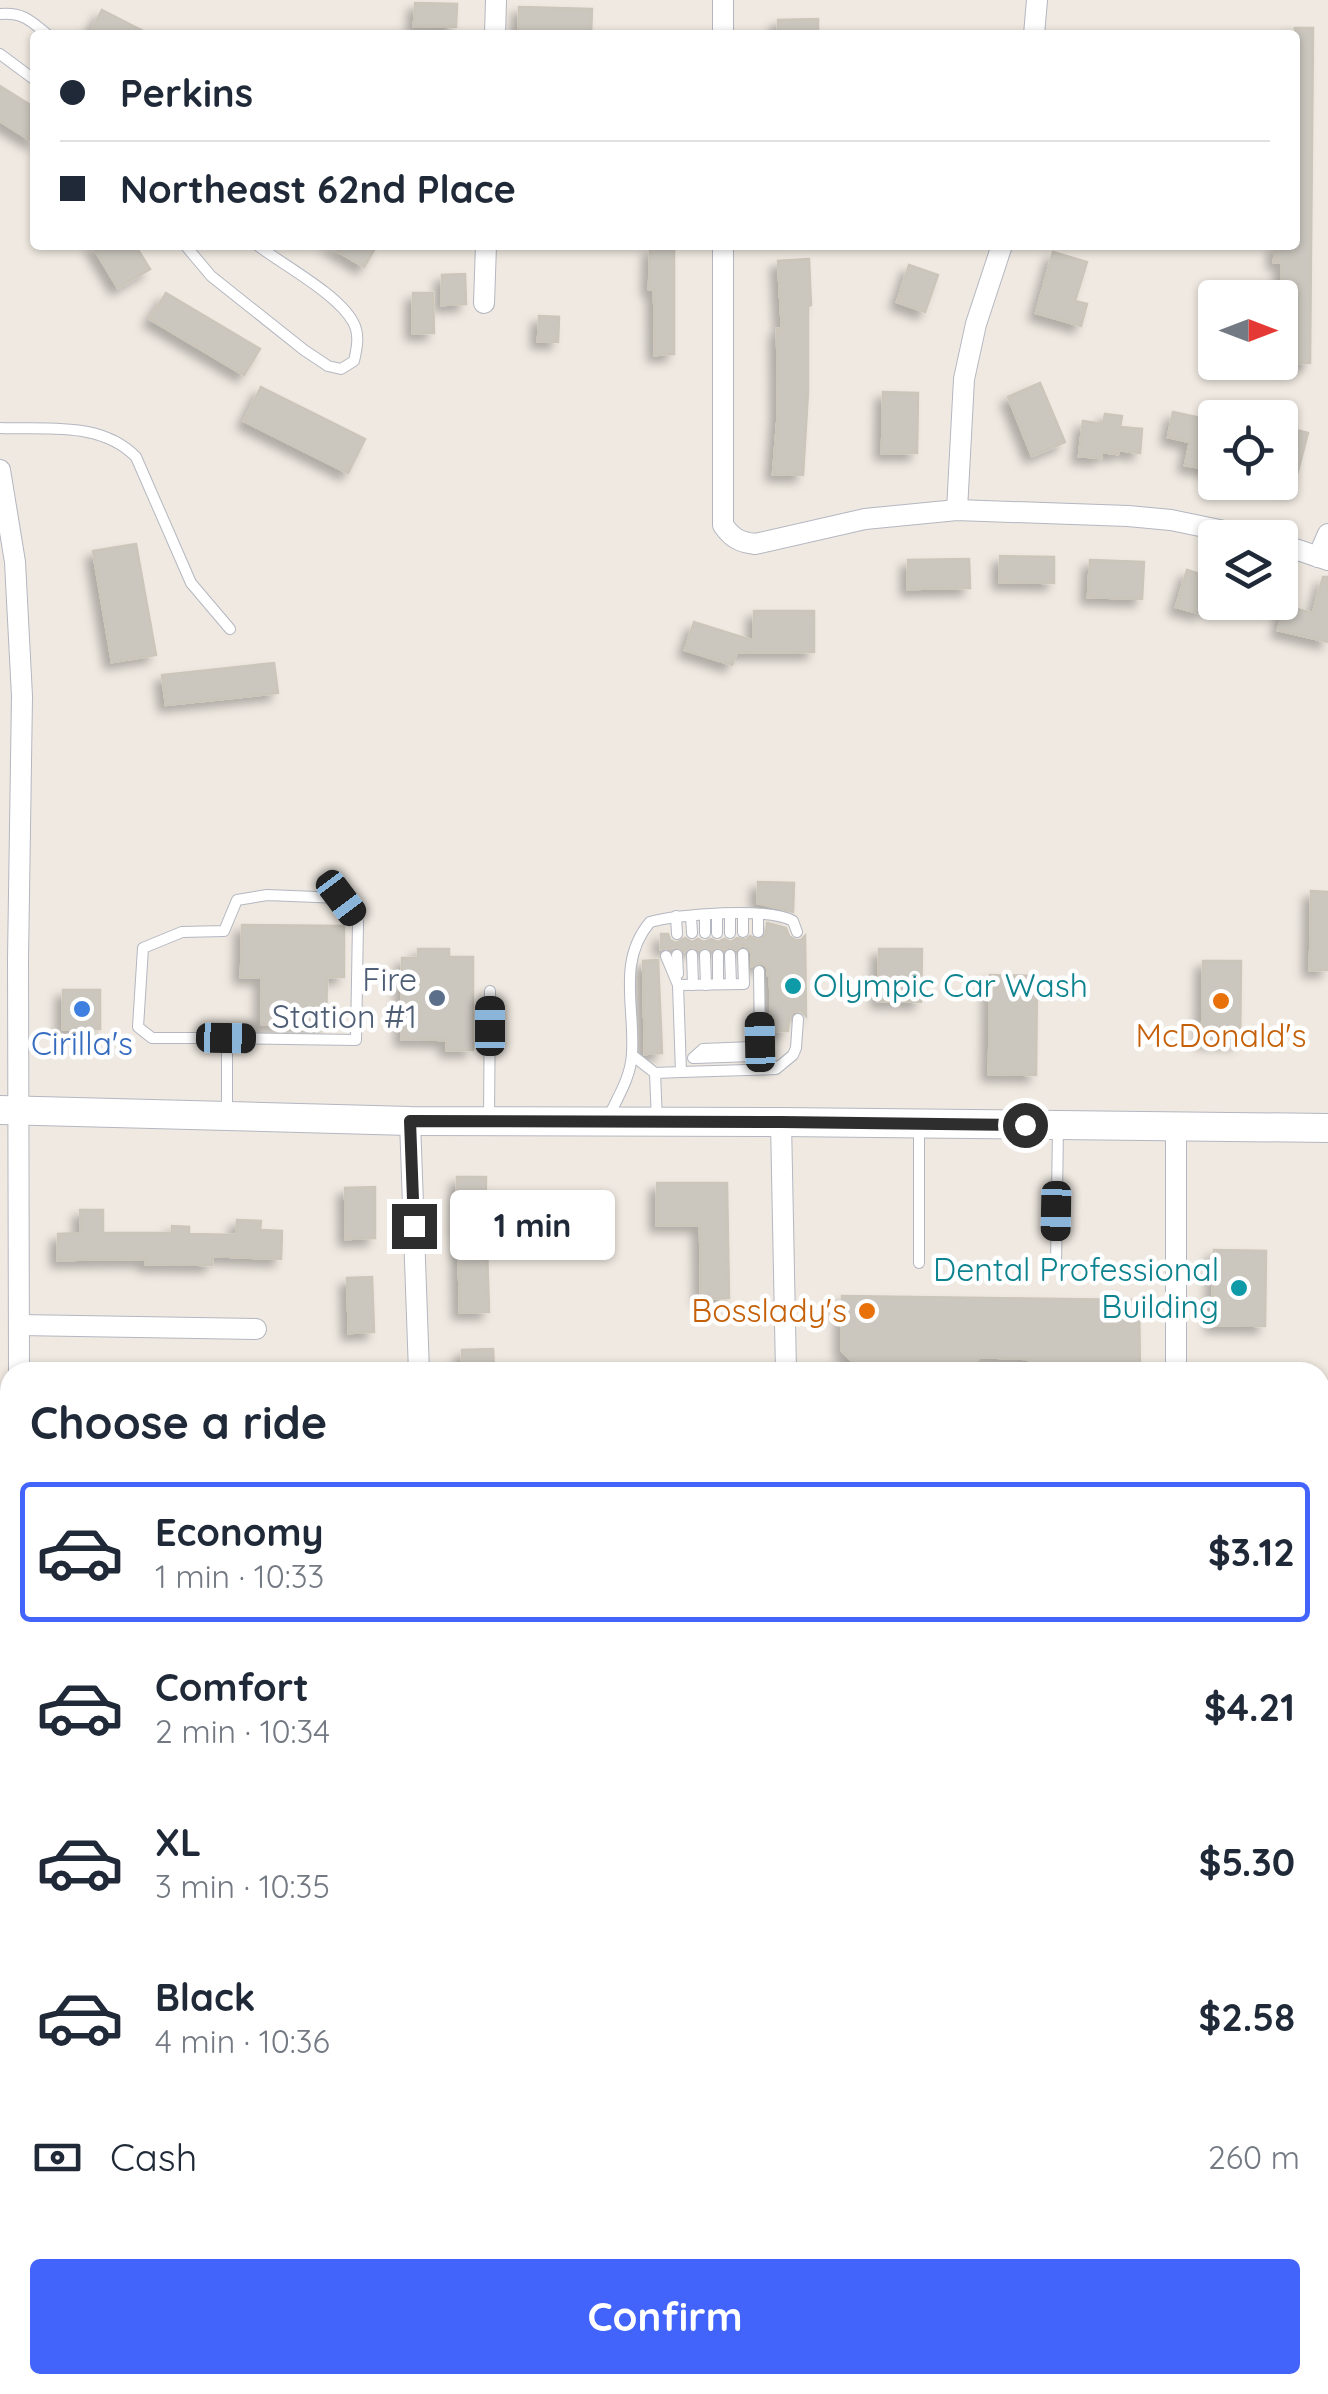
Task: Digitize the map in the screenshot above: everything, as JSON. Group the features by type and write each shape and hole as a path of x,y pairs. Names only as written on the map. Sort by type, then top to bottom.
{"main road":[{"path":"10,1110 410,1121 1328,1128"}],"street":[{"path":"495,30 496,0"},
{"path":"723,0 723,30"},
{"path":"1035,30 1038,0"},
{"path":"484,303 486,250"},
{"path":"723,250 723,525 730,536 754,544 865,519 957,510 1171,520 1198,526"},
{"path":"957,510 964,378 976,324 1000,250"},
{"path":"0,470 15,562 22,696 12,731 18,960 10,1110 19,1362"},
{"path":"1298,550 1323,558 1328,534"},
{"path":"0,686 22,696"},
{"path":"410,1121 420,1362"},
{"path":"781,1122 786,1362"},
{"path":"1176,1127 1176,1362"},
{"path":"19,1325 256,1329"}],"lane":[{"path":"0,14 15,13 42,30"},
{"path":"0,54 30,76"},
{"path":"189,250 212,276 304,350 328,366 341,368 354,361 358,344 354,323 336,301 265,250"},
{"path":"0,428 80,430 108,436 124,445 136,457 191,582 230,629"},
{"path":"267,895 341,898 358,922 356,1040 226,1038 152,1038 138,1027 143,948 182,932 224,931 237,900 267,895"},
{"path":"758,914 758,932"},
{"path":"607,1121 625,1084 632,1055 631,961 650,922 671,917 773,914 788,918 797,932"},
{"path":"724,915 743,932"},
{"path":"724,915 730,932"},
{"path":"712,933 724,915"},
{"path":"691,916 692,933"},
{"path":"671,917 671,934"},
{"path":"678,986 744,984 743,954"},
{"path":"672,955 678,986 680,1072"},
{"path":"692,955 692,985"},
{"path":"718,984 718,955 718,984"},
{"path":"680,1072 703,1049 753,1047 760,1042 759,971"},
{"path":"489,1121 490,990"},
{"path":"632,1055 656,1073 778,1068 796,1048 798,1019"},
{"path":"226,1038 227,1116"},
{"path":"694,1058 752,1056 778,1068"},
{"path":"656,1073 657,1122"},
{"path":"920,1123 920,1263"},
{"path":"1056,1267 1058,1126"}],"building":[{"path":"415,3 457,4 456,27 414,26"},
{"path":"519,7 592,9 591,30 519,30"},
{"path":"102,10 141,30 92,30"},
{"path":"818,19 818,30 778,30 778,20"},
{"path":"1295,28 1313,28 1310,363 1298,363 1298,280 1282,280 1282,262 1274,262 1275,250 1300,250 1300,30"},
{"path":"0,86 30,105 30,140 0,121"},
{"path":"95,250 138,250 150,269 118,288"},
{"path":"336,250 374,250 364,267"},
{"path":"650,250 674,250 674,354 655,355 654,289 649,289"},
{"path":"1053,252 1087,262 1075,301 1087,304 1081,326 1036,313"},
{"path":"809,259 811,305 803,475 773,474 778,412 777,329 782,329 778,261"},
{"path":"909,265 938,275 925,312 897,302"},
{"path":"465,274 466,304 442,305 442,275"},
{"path":"166,293 260,349 244,375 150,319"},
{"path":"413,293 433,293 434,333 413,333"},
{"path":"539,316 559,317 558,342 538,341"},
{"path":"1040,383 1065,442 1032,456 1008,397"},
{"path":"261,387 365,439 348,473 244,421"},
{"path":"883,392 918,393 917,453 882,453"},
{"path":"1173,412 1198,417 1198,468 1185,465 1190,442 1168,437"},
{"path":"1105,414 1122,416 1120,427 1142,429 1140,453 1119,450 1118,454 1102,452 1101,458 1079,456 1083,421 1103,424"},
{"path":"1298,430 1308,433 1298,471"},
{"path":"136,544 156,655 112,662 93,551"},
{"path":"1000,556 1054,557 1054,583 1000,582"},
{"path":"969,559 970,588 908,589 908,560"},
{"path":"1090,560 1144,562 1142,599 1088,597"},
{"path":"1187,570 1198,574 1198,613 1176,607"},
{"path":"1323,577 1328,577 1328,642 1278,630 1280,620 1298,620 1298,609 1313,613"},
{"path":"754,611 814,611 814,652 737,652 732,665 685,650 694,622 754,641"},
{"path":"274,663 278,693 166,705 162,675"},
{"path":"758,882 794,883 793,912 758,903"},
{"path":"1311,891 1328,892 1328,970 1310,970"},
{"name":"Olympic Car Wash","path":"767,923 786,928 795,940 805,936 806,1016 800,1010 793,1012 788,1031 771,1031 770,975 762,963 752,966 748,947 661,949 661,934 668,934 676,943 685,938 692,942 731,942 750,936 759,941 766,935"},
{"path":"242,925 344,926 344,977 327,977 326,1025 262,1024 262,977 241,977"},
{"name":"Fire Station #1","path":"418,949 449,949 449,957 473,957 473,1050 447,1050 447,1040 402,1039 402,958 418,958"},
{"path":"879,949 922,949 921,1002 878,1001"},
{"path":"658,960 662,1053 645,1054 643,961"},
{"name":"McDonald's","path":"1203,961 1241,961 1240,1042 1202,1041"},
{"path":"990,975 1037,976 1036,1075 989,1074"},
{"name":"Cirilla's","path":"63,990 100,990 100,1029 63,1029"},
{"path":"457,1177 486,1177 489,1312 460,1312"},
{"path":"657,1183 727,1183 729,1298 701,1299 700,1225 657,1225"},
{"path":"375,1187 375,1238 346,1239 345,1188"},
{"path":"80,1210 103,1210 103,1233 172,1233 172,1226 189,1227 189,1234 236,1235 237,1220 261,1221 260,1230 282,1231 281,1259 212,1256 212,1265 146,1264 146,1259 58,1260 58,1234 81,1233"},
{"name":"Dental Professional Building","path":"1214,1250 1266,1251 1265,1326 1212,1325"},
{"path":"372,1277 374,1332 349,1333 347,1278"},
{"path":"842,1296 1139,1300 1140,1362 1029,1362 1029,1359 978,1357 978,1362 853,1362 842,1351"},
{"path":"493,1349 494,1362 462,1362 462,1350"}],"place":[{"name":"Olympic Car Wash","path":"793,986"},
{"name":"Fire Station #1","path":"437,998"},
{"name":"McDonald's","path":"1221,1001"},
{"name":"Cirilla's","path":"82,1009"},
{"name":"Dental Professional Building","path":"1239,1288"},
{"name":"Bosslady's","path":"867,1311"}],"route":[{"path":"414,1226 410,1121 1025,1125"}]}
